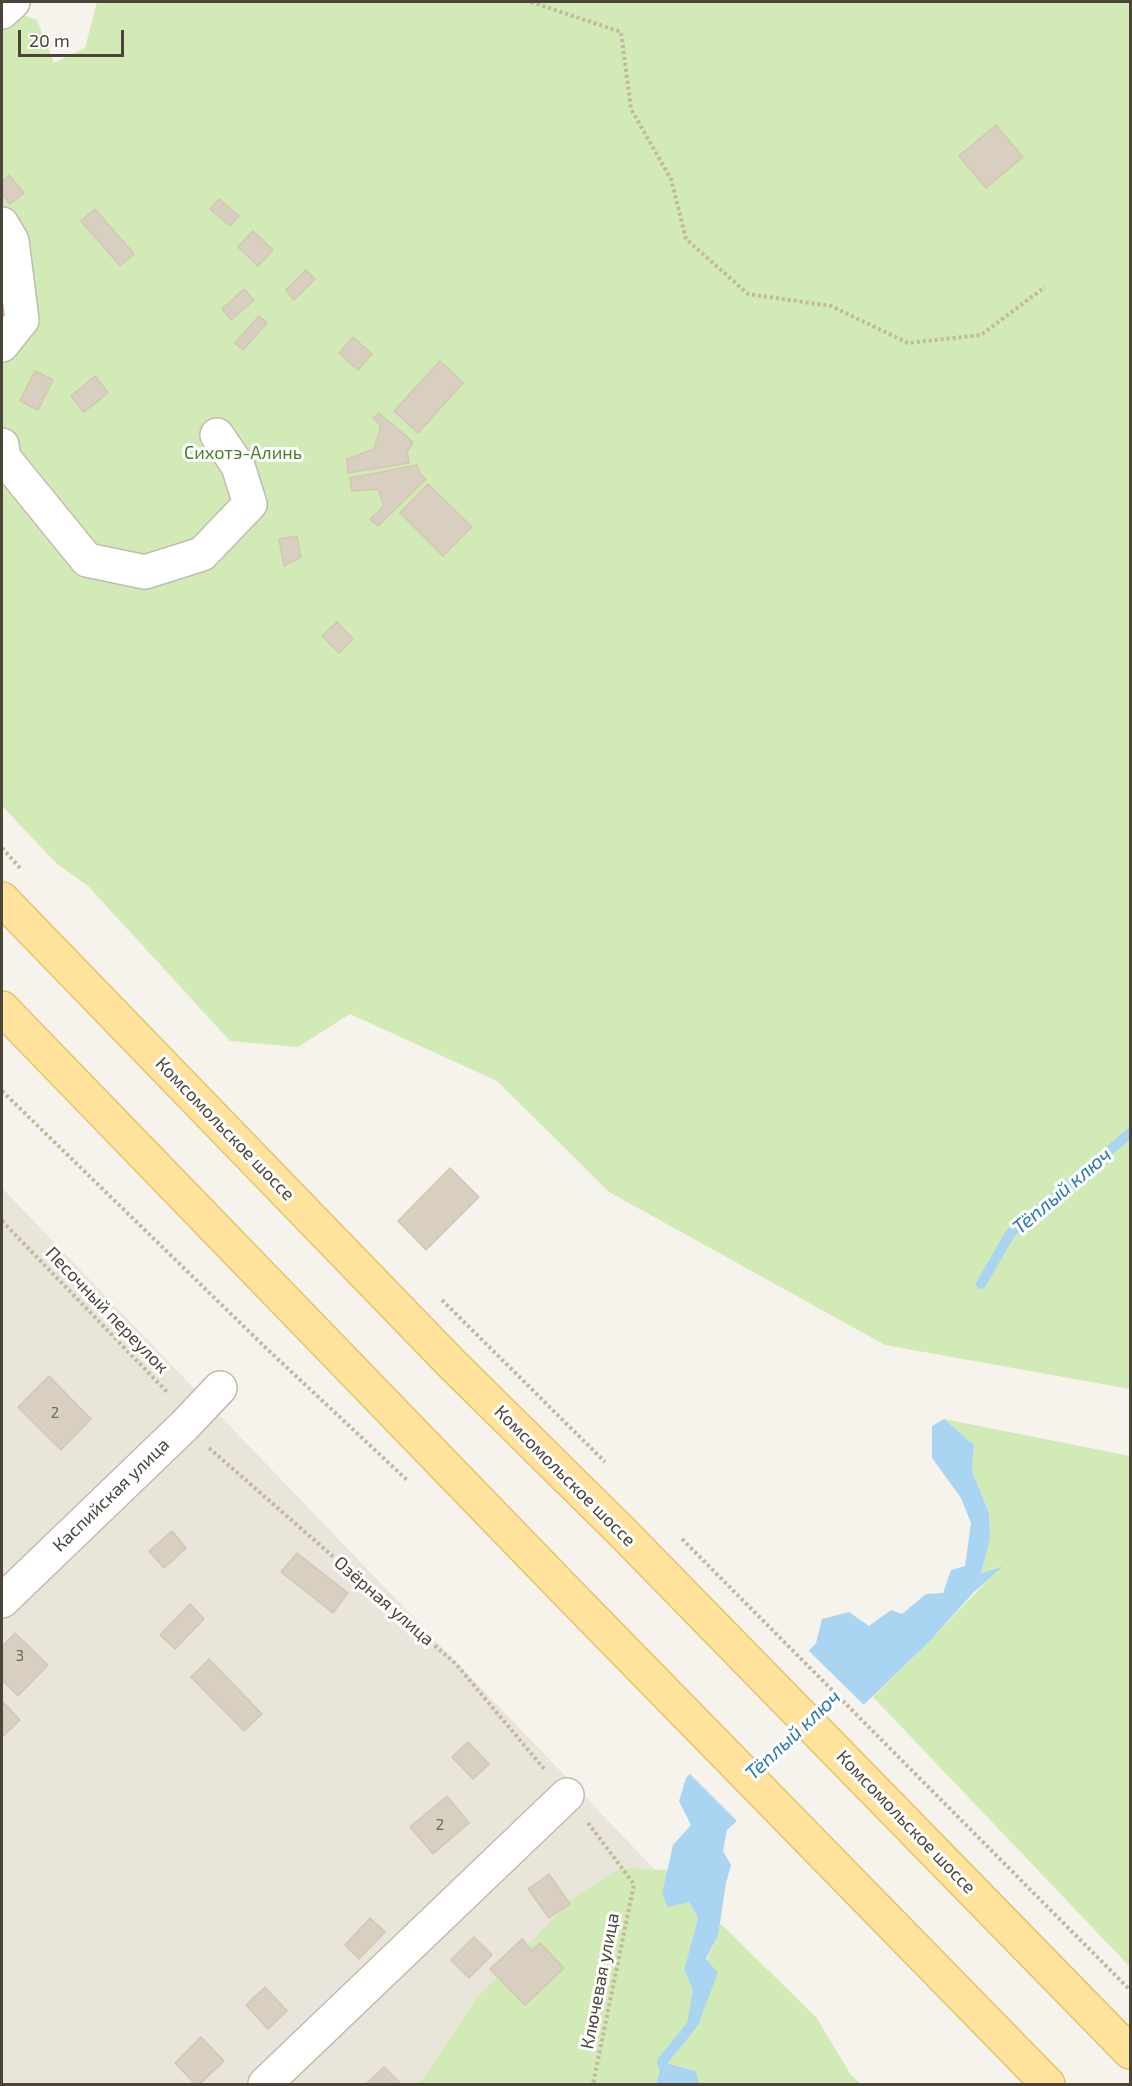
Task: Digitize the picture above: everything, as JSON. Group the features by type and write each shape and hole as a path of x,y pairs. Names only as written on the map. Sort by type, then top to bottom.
{"main road":[{"name":"Комсомольское шоссе","path":"2,899 442,1353 625,1535 1131,2052"},
{"path":"2,1008 1048,2085"}],"street":[{"path":"2,12 13,2"},
{"path":"2,224 12,242 22,320 2,345"},
{"path":"2,445 4,458 87,560 145,572 202,554 250,504 238,466 217,435"},
{"name":"Каспийская улица","path":"2,1601 220,1388"},
{"path":"265,2085 567,1795"}],"path":[{"path":"531,2 621,32 631,109 671,179 686,239 748,294 831,306 908,343 981,335 1045,287"},
{"path":"2,1091 266,1348 410,1483"},
{"name":"Песочный переулок","path":"2,1221 188,1421"},
{"name":"Озёрная улица","path":"188,1421 456,1664 567,1795 634,1884"},
{"path":"676,1534 1131,1990"},
{"name":"Ключевая улица","path":"593,2085 634,1884"}],"shaded area":[{"path":"2,1188 663,1878 639,2084 2,2084"}],"green space":[{"name":"Сихотэ-Алинь","path":"97,2 1130,2 1130,1389 885,1345 609,1192 497,1081 350,1014 298,1047 230,1041 88,886 57,864 2,806 2,25 15,12 37,20 54,63 85,48"},
{"path":"944,1419 1130,1456 1130,1967 873,1697 1001,1566 981,1573 990,1539 989,1513 972,1471 974,1445"},
{"path":"622,1868 669,1870 662,1894 689,1902 698,1918 684,1970 693,1990 718,1936 720,1923 816,2017 851,2075 861,2084 699,2084 696,2071 663,2062 656,2084 414,2084 424,2078 477,1997 576,1896"}],"water":[{"path":"944,1419 974,1445 972,1471 989,1513 990,1539 981,1573 1003,1566 973,1593 930,1641 873,1696 727,1830 723,1851 731,1865 718,1936 706,1959 718,1973 700,2019 687,2024 693,1990 684,1970 698,1918 689,1902 668,1907 662,1894 673,1845 691,1825 679,1801 686,1778 816,1643 822,1619 849,1612 869,1626 891,1610 902,1614 926,1594 943,1593 951,1570 965,1566 971,1523 961,1498 932,1458 932,1426"},
{"path":"662,2062 696,2071 699,2084 656,2084"}],"pier":[{"path":"807,1649 866,1707 739,1823 688,1772"}],"building":[{"path":"996,125 1023,157 986,188 959,156"},
{"path":"9,175 24,193 10,204 2,194 2,182"},
{"path":"219,199 239,216 230,226 210,209"},
{"path":"95,209 134,254 120,266 81,221"},
{"path":"253,231 273,250 258,266 238,247"},
{"path":"306,270 315,279 294,300 286,290"},
{"path":"244,289 254,300 231,320 222,309"},
{"path":"259,316 267,323 243,350 235,343"},
{"path":"353,337 372,354 358,370 339,353"},
{"path":"440,361 463,383 418,433 394,411"},
{"path":"35,371 53,380 38,410 20,401"},
{"path":"95,376 108,393 84,412 71,396"},
{"path":"379,413 413,442 407,452 409,463 348,473 347,459 374,449 381,426 373,418"},
{"path":"417,465 420,474 426,479 378,526 370,519 384,506 378,489 352,491 350,478"},
{"path":"428,484 472,527 443,556 400,513"},
{"path":"297,536 301,557 284,566 279,539"},
{"path":"337,622 353,639 339,653 322,636"},
{"path":"450,1168 479,1197 426,1250 398,1221"},
{"path":"49,1376 91,1419 61,1450 18,1407"},
{"path":"172,1531 186,1548 164,1568 149,1551"},
{"path":"297,1553 348,1593 333,1613 281,1572"},
{"path":"190,1604 204,1619 175,1649 160,1635"},
{"path":"15,1633 48,1665 18,1696 2,1680 2,1647"},
{"path":"209,1659 262,1714 244,1731 191,1677"},
{"path":"2,1701 20,1720 2,1737"},
{"path":"468,1742 489,1764 473,1779 452,1757"},
{"path":"447,1796 469,1823 433,1854 410,1827"},
{"path":"549,1874 570,1904 549,1918 528,1889"},
{"path":"370,1918 385,1932 359,1959 345,1945"},
{"path":"474,1937 492,1955 469,1978 451,1960"},
{"path":"522,1939 532,1951 540,1943 564,1968 525,2005 490,1969"},
{"path":"265,1987 287,2011 268,2029 246,2005"},
{"path":"201,2037 224,2061 200,2084 195,2084 175,2063"},
{"path":"384,2067 401,2084 366,2084"}],"waterway":[{"name":"Тёплый ключ","path":"981,1284 1010,1234 1130,1133"},
{"name":"Тёплый ключ","path":"671,2084 662,2062 695,2021 696,2007"}]}
